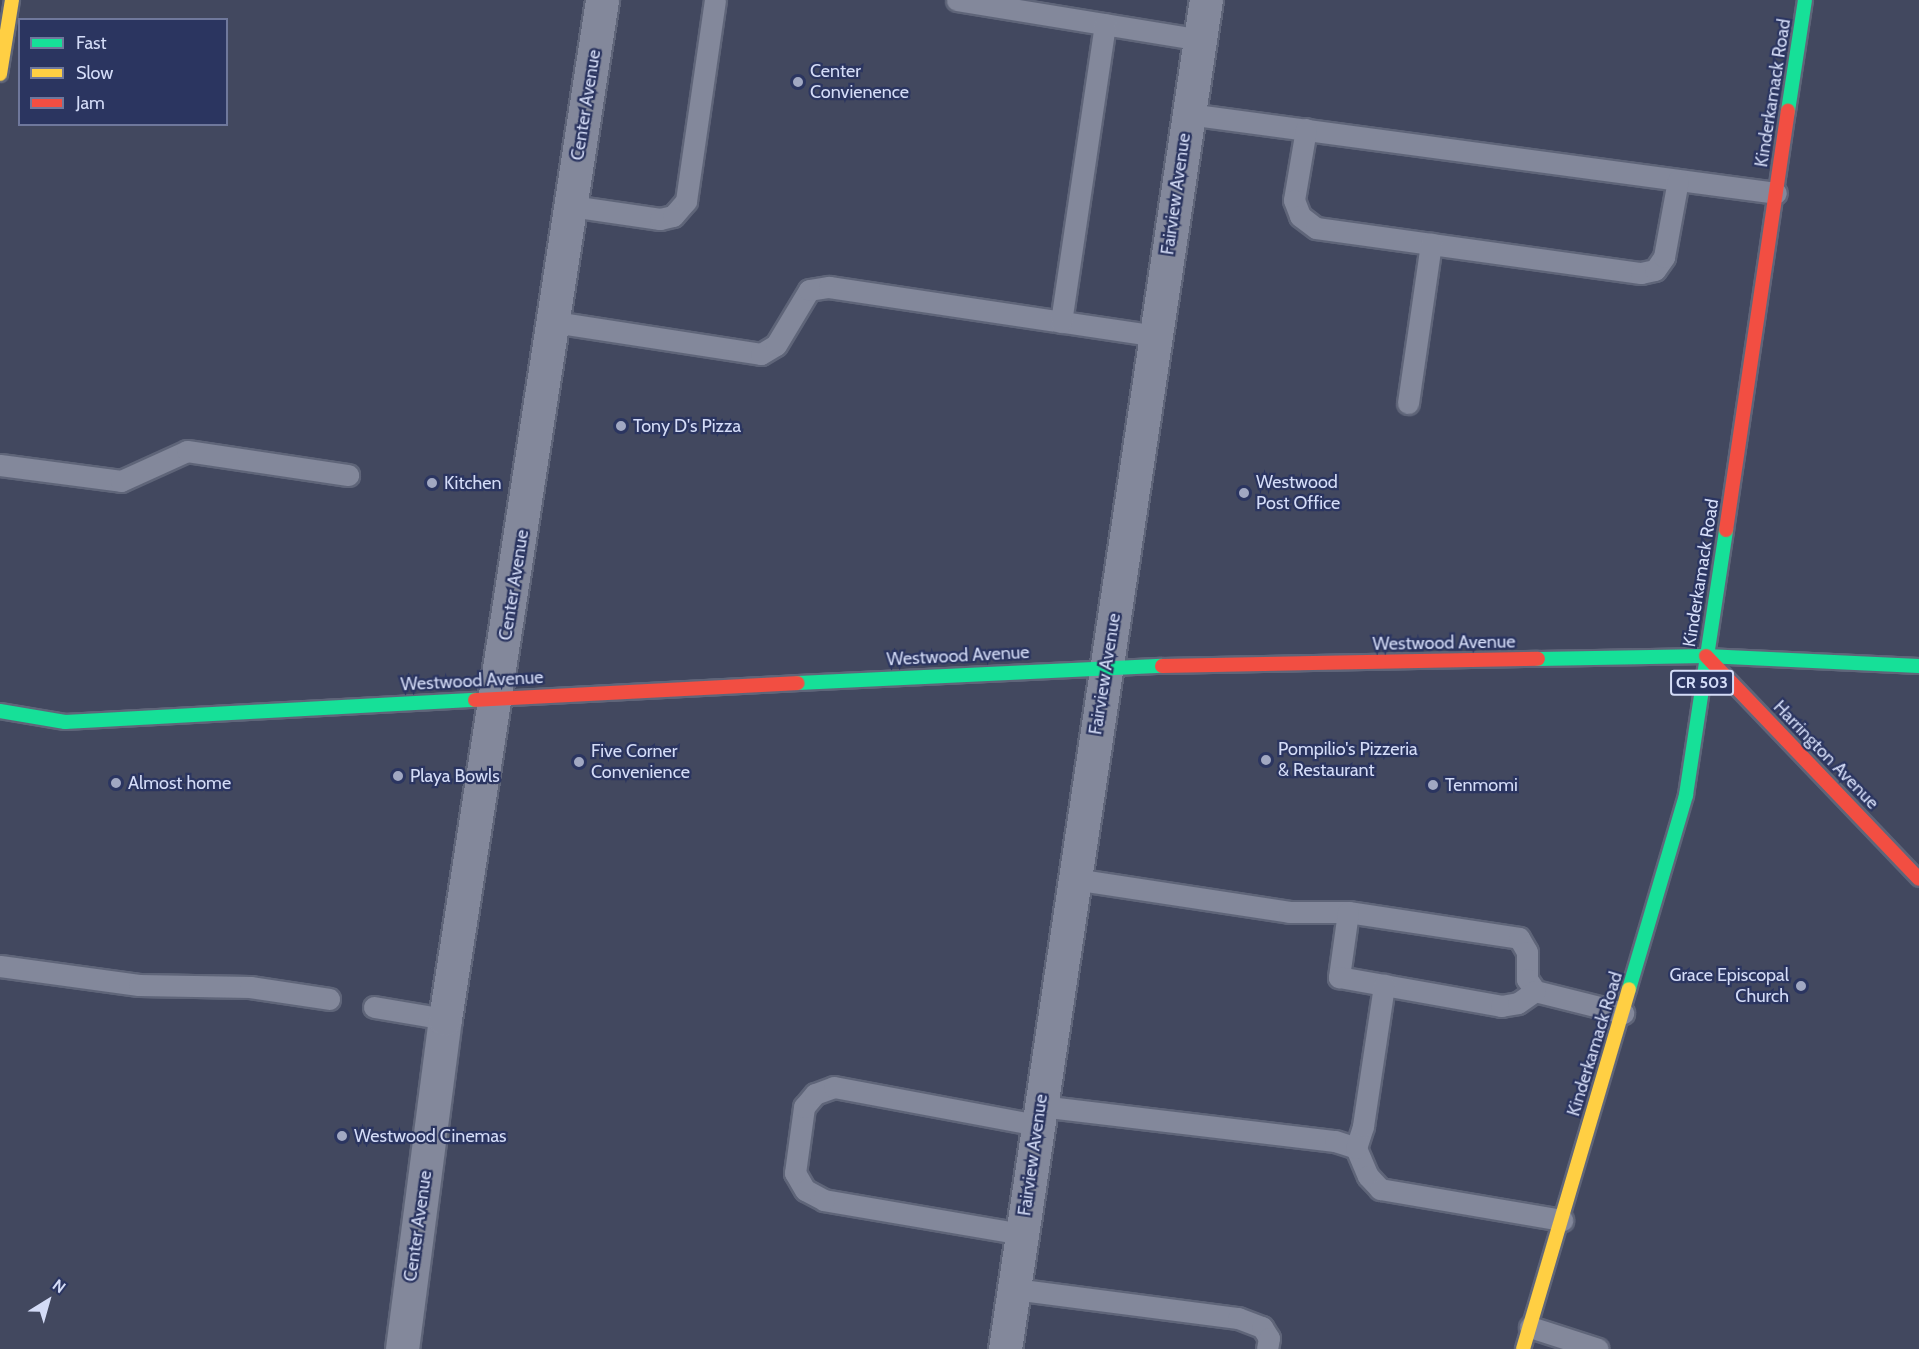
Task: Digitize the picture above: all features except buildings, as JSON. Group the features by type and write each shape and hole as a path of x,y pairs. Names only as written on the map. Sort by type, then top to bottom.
{"main road":[{"path":"0,74 12,0"},
{"name":"Kinderkamack Road","path":"1523,1349 1686,795 1805,0"},
{"name":"Westwood Avenue","path":"0,711 65,722 498,697 1106,667 1706,656 1919,666"},
{"name":"Harrington Avenue","path":"1706,656 1919,879"}],"street":[{"name":"Center Avenue","path":"402,1349 445,1019 498,697 602,0"},
{"name":"Fairview Avenue","path":"1005,1349 1206,0"}],"lane":[{"path":"571,206 660,219 673,216 686,201 715,0"},
{"path":"957,0 1200,40"},
{"path":"1061,322 1105,24"},
{"path":"1188,114 1776,193"},
{"path":"1306,129 1294,200 1300,216 1316,228 1641,273 1655,270 1670,239 1678,180"},
{"path":"1408,403 1431,244"},
{"path":"554,322 761,354 776,345 809,290 829,287 1156,336"},
{"path":"0,465 121,481 187,451 348,475"},
{"path":"1074,879 1289,912 1348,912 1519,938 1527,952 1527,979 1535,991 1623,1013"},
{"path":"1348,912 1339,976 1501,1006 1518,1003 1535,991"},
{"path":"0,966 139,985 250,987 329,999"},
{"path":"1384,985 1364,1126 1356,1148 1368,1176 1380,1189 1562,1220"},
{"path":"374,1007 445,1019"},
{"path":"1022,1234 814,1195 805,1190 795,1173 804,1107 815,1094 834,1087 1039,1116 1335,1141 1356,1148"},
{"path":"1014,1289 1238,1318 1262,1327 1269,1338 1267,1349"},
{"path":"1530,1327 1598,1349"}],"traffic: fast":[{"path":"1788,111 1805,0"},
{"path":"1629,989 1686,795 1726,530"},
{"path":"1538,659 1706,656 1919,666"},
{"path":"798,683 1162,666"},
{"path":"0,711 65,722 475,700"}],"traffic: slow":[{"path":"0,74 12,0"},
{"path":"1523,1349 1629,989"}],"traffic: jam":[{"path":"1726,530 1788,111"},
{"path":"1706,656 1919,879"},
{"path":"1162,666 1538,659"},
{"path":"475,700 798,683"}],"place":[{"name":"Center Convienence","path":"798,82"},
{"name":"Tony D's Pizza","path":"621,426"},
{"name":"Kitchen","path":"432,483"},
{"name":"Westwood Post Office","path":"1244,493"},
{"name":"Pompilio's Pizzeria & Restaurant","path":"1266,760"},
{"name":"Five Corner Convenience","path":"579,762"},
{"name":"Playa Bowls","path":"398,776"},
{"name":"Almost home","path":"116,783"},
{"name":"Tenmomi","path":"1433,785"},
{"name":"Grace Episcopal Church","path":"1801,986"},
{"name":"Westwood Cinemas","path":"342,1136"}]}
